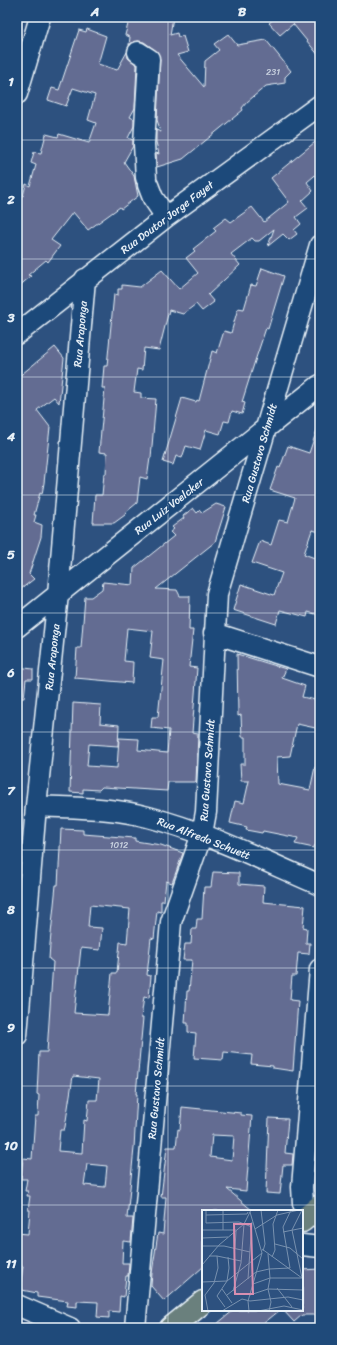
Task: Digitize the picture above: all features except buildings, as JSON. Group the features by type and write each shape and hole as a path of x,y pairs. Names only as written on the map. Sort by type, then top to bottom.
{"main road":[{"path":"171,1328 202,1303"}],"street":[{"path":"17,94 40,17"},
{"path":"138,52 149,59 144,144 147,182 153,198 166,217"},
{"name":"Rua Doutor Jorge Fayet","path":"17,334 85,279 166,217 320,105"},
{"name":"Rua Gustavo Schmidt","path":"135,1328 171,922 202,834 206,812 217,594 320,245"},
{"name":"Rua Araponga","path":"17,1035 36,806 58,594 85,279"},
{"name":"Rua Luiz Voelcker","path":"17,627 320,386"},
{"path":"214,633 320,667"},
{"name":"Rua Alfredo Schuett","path":"36,806 127,812 148,817 202,834 320,885"},
{"path":"310,1214 303,1203 302,1187 320,969"},
{"path":"303,1245 320,1247"},
{"path":"17,1305 70,1328"}]}
